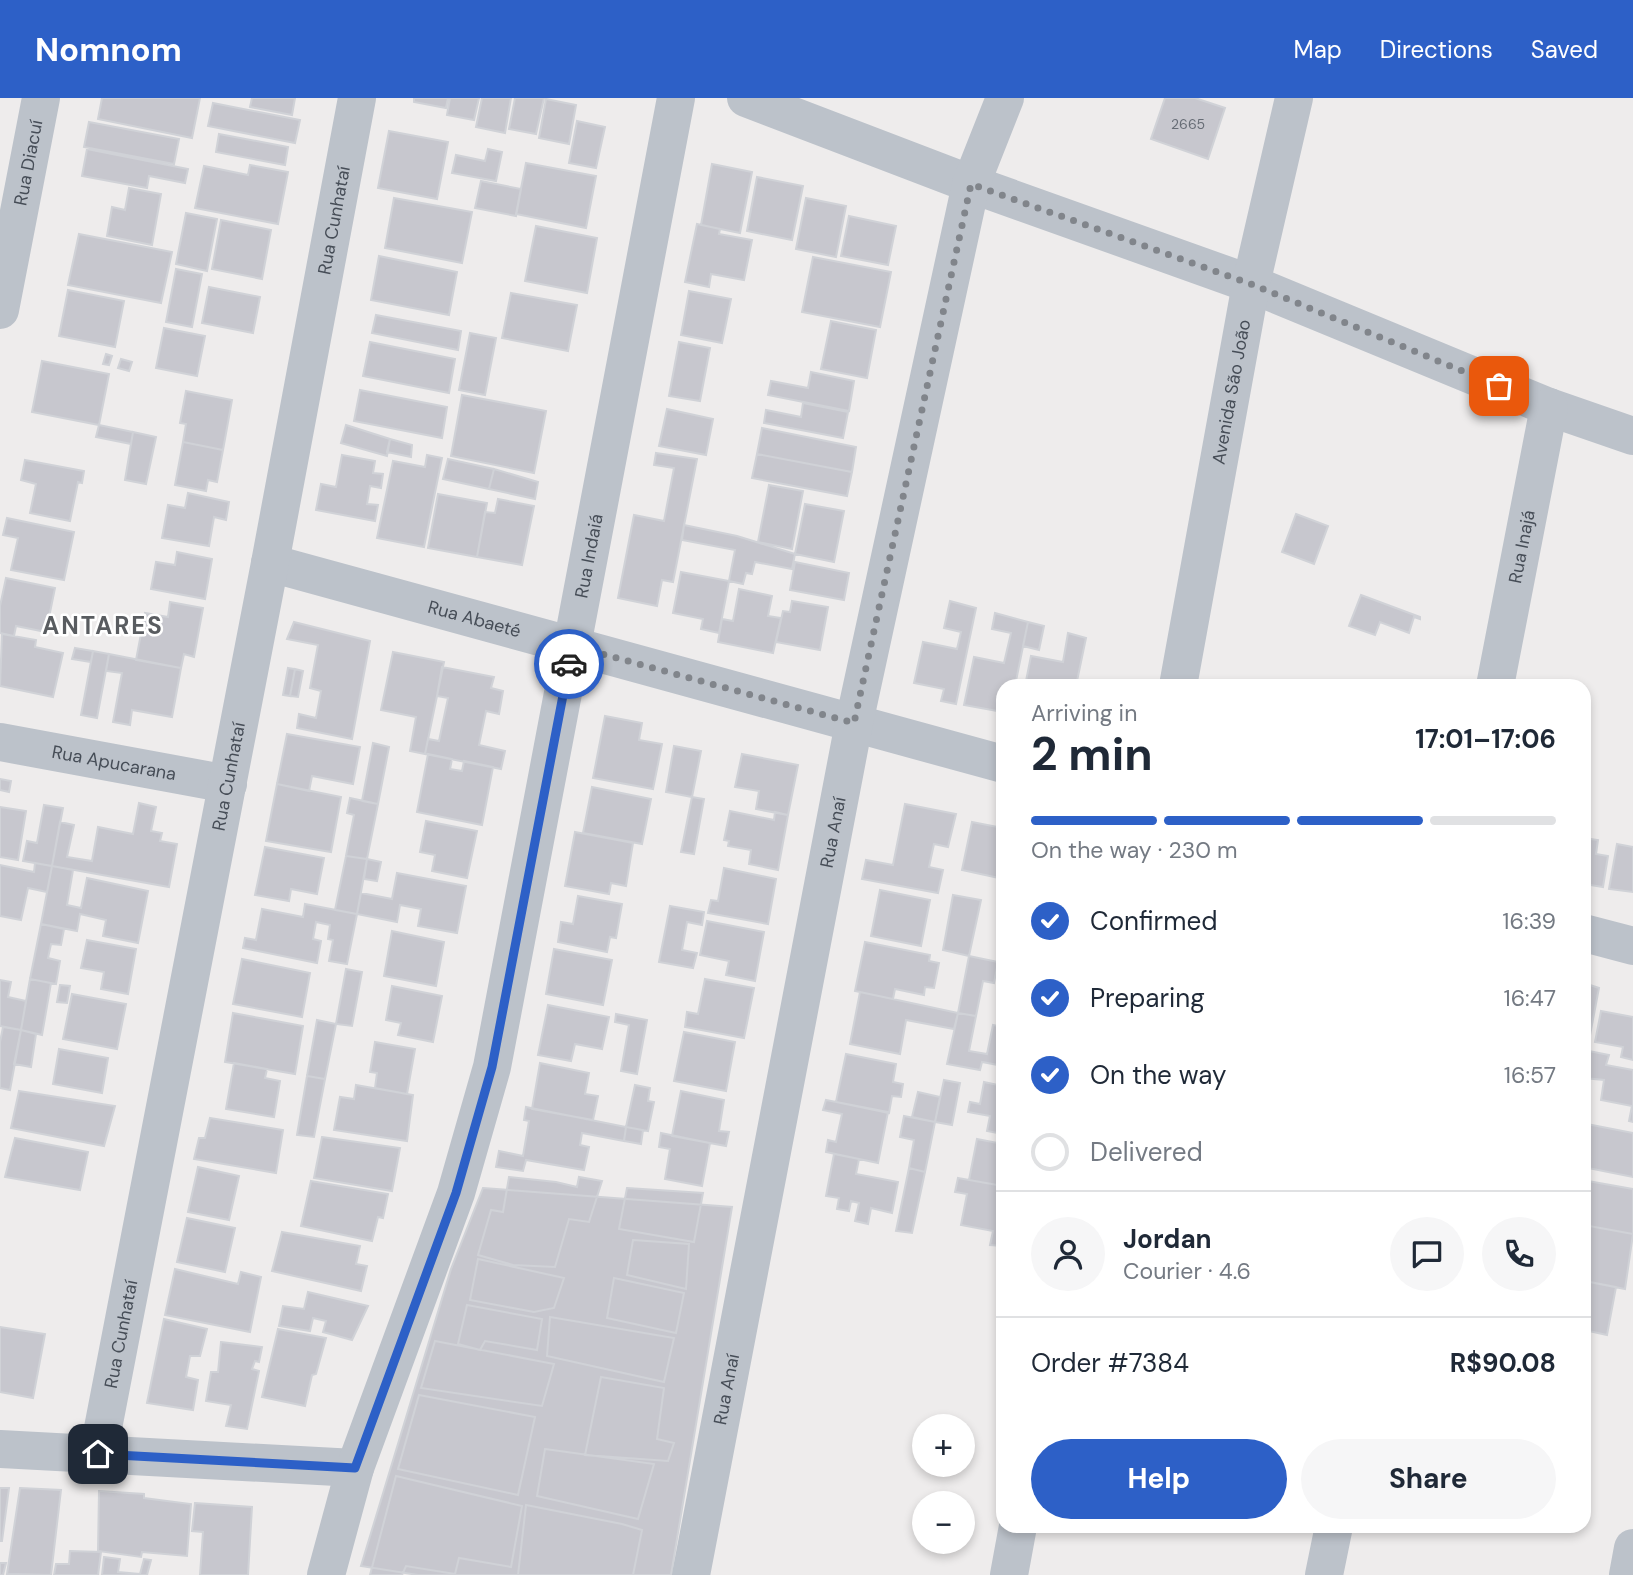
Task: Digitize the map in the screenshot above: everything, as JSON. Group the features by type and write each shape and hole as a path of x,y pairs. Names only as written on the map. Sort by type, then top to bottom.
{"street":[{"name":"Rua Diacuí","path":"0,310 41,98"},
{"name":"Rua Cunhataí","path":"98,1454 271,563 357,98"},
{"name":"Rua Indaiá","path":"326,1575 355,1468 456,1193 492,1067 676,98"},
{"path":"746,98 971,184 1251,284 1549,407 1633,436"},
{"name":"Rua Anaí","path":"691,1575 854,723 971,184 1005,98"},
{"name":"Avenida São João","path":"1179,679 1251,284 1294,98"},
{"name":"Rua Inajá","path":"1496,679 1549,407"},
{"name":"Rua Abaeté","path":"271,563 996,762"},
{"name":"Rua Apucarana","path":"0,742 228,784"},
{"path":"1591,935 1633,946"},
{"path":"0,1449 355,1468"},
{"path":"1009,1575 1017,1533"},
{"path":"1324,1575 1333,1533"},
{"path":"1628,1575 1633,1548"}],"building":[{"path":"102,98 200,98 192,138 98,119"},
{"path":"252,98 295,98 292,115 250,107"},
{"path":"414,98 448,98 446,108 414,102"},
{"path":"450,98 479,98 474,120 447,115"},
{"path":"482,98 511,98 505,133 476,127"},
{"path":"515,98 544,98 536,134 509,129"},
{"path":"1165,98 1195,98 1225,108 1208,159 1151,139"},
{"path":"546,99 576,105 569,144 539,138"},
{"path":"213,103 300,120 295,143 208,126"},
{"path":"577,121 605,127 596,168 569,163"},
{"path":"89,122 179,139 174,164 84,147"},
{"path":"389,131 448,142 437,199 378,188"},
{"path":"219,134 288,147 285,165 216,152"},
{"path":"87,149 188,169 185,183 149,176 147,188 82,176"},
{"path":"488,149 502,152 496,181 452,173 456,155 485,161"},
{"path":"526,163 596,176 586,228 516,214"},
{"path":"712,164 752,172 740,233 701,225"},
{"path":"250,165 288,172 278,224 195,208 204,166 248,175"},
{"path":"757,177 803,186 792,240 747,231"},
{"path":"481,181 521,189 516,216 475,208"},
{"path":"129,188 161,194 152,245 107,236 112,207 125,210"},
{"path":"394,198 472,212 462,263 385,248"},
{"path":"806,198 846,206 836,257 796,249"},
{"path":"186,213 217,219 207,271 176,264"},
{"path":"849,216 896,226 888,265 841,256"},
{"path":"221,220 271,230 262,279 212,269"},
{"path":"697,224 720,229 719,234 752,240 744,280 711,274 709,287 685,282"},
{"path":"536,226 597,238 587,293 525,281"},
{"path":"79,234 172,252 161,303 68,285"},
{"path":"379,256 457,272 449,315 371,300"},
{"path":"813,257 891,272 880,327 802,312"},
{"path":"176,269 202,274 192,327 166,322"},
{"path":"209,287 260,297 253,333 202,323"},
{"path":"68,290 124,301 115,347 59,336"},
{"path":"689,291 731,299 722,343 681,335"},
{"path":"511,293 577,305 568,351 502,338"},
{"path":"376,315 461,331 458,350 372,333"},
{"path":"831,321 876,330 867,378 821,369"},
{"path":"164,328 205,336 197,376 156,368"},
{"path":"470,333 496,338 485,395 459,390"},
{"path":"370,342 455,359 449,393 363,376"},
{"path":"679,342 710,348 700,401 669,396"},
{"path":"106,354 112,356 109,365 103,364"},
{"path":"121,359 132,362 129,371 118,368"},
{"path":"42,361 109,374 99,425 32,412"},
{"path":"811,372 854,381 849,411 768,395 771,381 808,388"},
{"path":"360,390 447,407 442,438 354,421"},
{"path":"186,391 232,400 223,450 183,442 186,424 180,423"},
{"path":"462,395 546,411 534,473 451,456"},
{"path":"803,403 848,412 843,438 764,423 766,410 801,417"},
{"path":"667,409 713,419 706,455 659,446"},
{"path":"99,425 133,432 131,444 96,437"},
{"path":"346,425 390,439 387,456 341,443"},
{"path":"762,428 856,447 852,472 757,454"},
{"path":"133,432 156,437 146,484 125,480"},
{"path":"390,439 412,445 411,457 387,452"},
{"path":"183,442 223,450 217,482 208,480 206,491 175,485"},
{"path":"656,453 697,459 673,582 662,580 657,606 618,598 634,515 664,521 674,468 654,465"},
{"path":"757,454 852,472 847,496 752,478"},
{"path":"342,455 375,461 373,473 383,474 381,488 370,486 367,504 378,505 375,521 316,510 321,484 336,487"},
{"path":"427,455 442,458 424,547 377,538 393,461 425,467"},
{"path":"448,459 494,469 489,489 443,479"},
{"path":"25,460 84,471 82,483 78,482 70,521 30,513 36,484 21,480"},
{"path":"494,469 538,482 535,499 489,489"},
{"path":"769,485 803,491 792,549 758,542"},
{"path":"188,493 229,502 226,520 214,517 209,546 162,538 168,505 185,508"},
{"path":"438,494 487,503 477,557 428,548"},
{"path":"498,499 534,506 522,565 477,557 485,512 495,513"},
{"path":"805,504 844,511 834,562 795,554"},
{"path":"1296,514 1328,526 1314,564 1282,552"},
{"path":"7,518 74,532 64,580 11,570 18,538 3,535"},
{"path":"684,525 737,536 795,554 792,569 755,562 752,574 746,573 743,584 729,581 735,550 682,540"},
{"path":"177,552 212,559 205,599 151,589 156,562 175,565"},
{"path":"795,562 849,573 844,600 790,590"},
{"path":"681,572 729,581 719,633 701,629 703,619 673,613"},
{"path":"6,578 55,588 46,632 16,626 14,636 0,633 0,606"},
{"path":"739,589 772,596 768,616 781,618 773,653 718,642 722,619 733,621"},
{"path":"1361,595 1420,619 1414,617 1409,633 1380,622 1375,635 1349,626"},
{"path":"792,601 828,607 820,650 776,642 783,611 790,612"},
{"path":"950,601 976,608 956,704 941,701 944,689 914,683 923,642 957,649 961,632 944,628"},
{"path":"170,602 203,608 194,657 184,654 181,668 136,660 145,613 168,617"},
{"path":"995,613 1028,622 1016,679 996,679 996,711 964,705 974,657 1004,663 1011,633 992,629"},
{"path":"294,622 370,641 352,739 297,728 299,714 316,718 321,691 310,688 318,645 287,639"},
{"path":"1028,622 1044,626 1039,650 1023,646"},
{"path":"1068,633 1086,638 1077,679 1026,679 1031,656 1063,662"},
{"path":"2,634 36,640 35,647 63,653 53,697 0,686"},
{"path":"75,648 93,651 91,662 72,659"},
{"path":"93,651 109,654 97,718 81,715"},
{"path":"393,652 444,662 425,754 410,751 416,717 381,710"},
{"path":"109,654 181,668 172,717 132,710 130,725 113,722 122,673 106,671"},
{"path":"442,667 494,677 491,688 503,691 499,714 486,711 479,745 505,751 501,769 425,754 428,739 439,741 448,698 437,696"},
{"path":"288,668 295,669 290,696 283,695"},
{"path":"295,669 303,671 298,697 290,696"},
{"path":"605,716 642,723 639,740 662,744 653,789 593,778"},
{"path":"287,734 360,747 353,784 312,776 309,791 277,784"},
{"path":"373,743 389,747 378,804 362,801"},
{"path":"674,746 701,751 692,797 666,792"},
{"path":"428,754 452,759 450,769 462,771 464,761 493,767 482,825 417,812"},
{"path":"742,754 798,765 788,815 756,809 759,791 735,787"},
{"path":"0,779 11,781 9,792 0,790"},
{"path":"277,784 341,797 331,852 266,841"},
{"path":"592,787 651,799 642,844 583,833"},
{"path":"692,797 704,799 694,854 681,852"},
{"path":"350,798 378,804 367,859 346,856 354,815 347,813"},
{"path":"139,803 156,807 151,831 162,833 160,841 177,844 169,887 52,866 60,822 74,825 67,857 92,861 98,827 133,834"},
{"path":"905,804 956,814 948,847 934,844 929,867 943,870 938,893 862,879 866,860 893,865"},
{"path":"44,805 63,808 52,866 23,861 27,841 37,843"},
{"path":"0,807 26,811 18,860 0,857"},
{"path":"730,811 774,820 775,812 788,815 778,870 749,864 751,850 728,846 729,841 724,840"},
{"path":"426,821 477,831 467,878 432,871 435,855 420,852"},
{"path":"972,822 996,827 996,877 962,870"},
{"path":"575,832 633,843 626,886 611,883 609,894 565,886"},
{"path":"1591,839 1598,840 1596,854 1608,856 1603,887 1591,885"},
{"path":"1617,844 1633,847 1633,892 1609,889"},
{"path":"265,847 324,858 317,894 291,889 289,901 255,895"},
{"path":"346,856 367,859 357,914 335,910"},
{"path":"367,859 381,862 377,881 364,879"},
{"path":"35,863 52,866 47,892 28,888 21,920 0,916 0,865 34,872"},
{"path":"52,866 73,870 67,905 81,908 87,878 148,891 138,943 103,936 106,920 80,914 77,931 41,924"},
{"path":"724,868 776,879 768,924 708,913 711,900 718,901"},
{"path":"397,873 466,886 457,933 418,926 421,909 400,905 397,922 357,914 361,893 392,899"},
{"path":"880,890 930,900 921,946 871,936"},
{"path":"953,895 981,900 969,956 943,950"},
{"path":"578,896 622,904 616,938 610,937 607,952 558,942 561,922 573,924"},
{"path":"305,904 357,914 347,964 329,961 333,940 328,939 330,925 316,922 313,939 321,941 317,963 243,948 245,938 256,940 262,909 303,917"},
{"path":"670,906 704,912 702,925 687,922 682,950 697,953 693,968 659,962"},
{"path":"707,921 764,932 755,981 726,975 729,961 700,955"},
{"path":"41,924 64,929 61,945 51,944 48,958 60,961 56,984 30,979"},
{"path":"392,931 444,942 436,986 384,976"},
{"path":"87,940 136,949 128,994 101,989 104,972 81,968"},
{"path":"865,942 930,955 929,961 939,963 934,988 925,987 924,995 895,989 893,999 855,991"},
{"path":"554,949 612,960 603,1005 546,994"},
{"path":"969,956 996,962 994,983 983,981 976,1016 958,1013"},
{"path":"242,959 310,973 302,1017 233,1004"},
{"path":"346,969 362,972 352,1026 336,1024"},
{"path":"30,979 51,983 42,1035 21,1030"},
{"path":"705,979 754,988 744,1038 685,1027 687,1012 698,1014"},
{"path":"0,980 11,982 8,997 26,1001 21,1030 0,1026"},
{"path":"60,985 70,986 67,1003 57,1002"},
{"path":"1591,985 1599,988 1591,1030"},
{"path":"392,986 442,996 433,1042 398,1035 401,1023 386,1020"},
{"path":"860,992 958,1013 954,1029 906,1020 900,1054 850,1044"},
{"path":"72,994 126,1004 117,1049 63,1039"},
{"path":"548,1005 609,1017 602,1049 575,1044 571,1061 538,1055"},
{"path":"1601,1011 1633,1017 1633,1060 1621,1057 1623,1047 1595,1042"},
{"path":"233,1013 303,1026 295,1074 225,1062"},
{"path":"958,1013 976,1016 969,1051 987,1054 993,1025 996,1026 996,1065 982,1062 980,1070 947,1064"},
{"path":"616,1014 647,1020 637,1074 621,1071 629,1025 615,1022"},
{"path":"317,1020 336,1024 325,1079 307,1076"},
{"path":"3,1027 21,1030 10,1090 0,1088 0,1042"},
{"path":"21,1030 36,1034 31,1067 14,1064"},
{"path":"684,1032 735,1042 726,1091 674,1081"},
{"path":"375,1042 415,1049 407,1094 375,1088 377,1073 370,1072"},
{"path":"59,1049 108,1058 102,1093 53,1084"},
{"path":"1591,1051 1609,1055 1606,1065 1633,1070 1633,1122 1629,1121 1632,1106 1601,1100 1604,1080 1591,1079"},
{"path":"846,1054 896,1064 893,1082 903,1084 901,1097 892,1096 889,1113 836,1102"},
{"path":"234,1063 267,1069 265,1078 280,1081 274,1117 226,1109"},
{"path":"540,1063 589,1073 585,1094 598,1096 593,1120 532,1109"},
{"path":"307,1076 325,1079 314,1137 297,1135"},
{"path":"944,1080 960,1083 952,1125 935,1122"},
{"path":"984,1082 996,1085 996,1133 987,1131 990,1116 968,1112 970,1102 980,1104"},
{"path":"356,1085 413,1095 407,1141 334,1130 340,1097 354,1099"},
{"path":"635,1085 650,1088 648,1101 654,1102 648,1131 626,1127"},
{"path":"19,1091 115,1106 104,1146 11,1128"},
{"path":"681,1091 724,1100 719,1131 729,1132 726,1146 672,1136"},
{"path":"918,1092 940,1097 935,1122 912,1117"},
{"path":"826,1100 888,1112 878,1163 826,1152 828,1140 836,1142 842,1114 823,1110"},
{"path":"526,1107 626,1127 624,1141 582,1133 580,1145 589,1147 584,1170 526,1160 523,1171 496,1167 499,1151 523,1156 529,1121 524,1120"},
{"path":"904,1116 935,1122 925,1172 909,1168 914,1140 900,1137"},
{"path":"210,1118 283,1130 276,1173 194,1159 199,1138 205,1138"},
{"path":"1591,1125 1633,1133 1633,1177 1591,1169"},
{"path":"626,1127 643,1130 641,1144 624,1141"},
{"path":"661,1133 710,1143 702,1186 665,1179 670,1149 659,1147"},
{"path":"322,1137 400,1148 392,1191 314,1178"},
{"path":"15,1138 88,1152 80,1190 5,1177"},
{"path":"977,1139 996,1143 996,1185 969,1180"},
{"path":"834,1154 859,1159 856,1174 898,1182 892,1213 871,1208 868,1224 855,1221 859,1203 851,1201 849,1211 837,1209 839,1198 826,1196"},
{"path":"198,1167 239,1176 229,1220 188,1212"},
{"path":"909,1168 925,1172 912,1233 896,1231"},
{"path":"509,1177 577,1187 579,1177 602,1181 589,1222 569,1219 555,1267 513,1265 478,1255 491,1210 503,1212"},
{"path":"958,1178 996,1185 996,1245 990,1245 993,1231 961,1225 967,1194 955,1192"},
{"path":"311,1181 388,1194 383,1218 378,1217 372,1241 301,1226"},
{"path":"1591,1182 1633,1189 1633,1234 1591,1226"},
{"path":"483,1188 732,1207 671,1575 418,1575 361,1566 451,1269"},
{"path":"627,1188 703,1193 694,1242 619,1229"},
{"path":"187,1218 235,1228 225,1272 177,1262"},
{"path":"1591,1226 1633,1234 1625,1289 1591,1282"},
{"path":"282,1232 360,1246 356,1264 367,1266 361,1291 272,1271"},
{"path":"633,1240 689,1244 686,1289 627,1275"},
{"path":"478,1259 564,1278 554,1308 534,1312 470,1300"},
{"path":"175,1269 238,1284 241,1272 261,1277 250,1332 165,1315"},
{"path":"614,1278 684,1293 676,1333 607,1318"},
{"path":"1591,1282 1616,1287 1607,1335 1591,1332"},
{"path":"308,1292 368,1306 352,1340 323,1332 326,1321 313,1318 310,1331 279,1326 283,1306 304,1309"},
{"path":"467,1305 542,1319 537,1350 485,1341 480,1350 458,1344"},
{"path":"550,1317 674,1338 664,1382 547,1356"},
{"path":"164,1319 207,1329 200,1356 190,1356 186,1377 198,1380 193,1410 147,1403"},
{"path":"0,1327 45,1334 33,1398 0,1392"},
{"path":"278,1329 326,1338 316,1374 312,1375 305,1406 262,1397"},
{"path":"435,1341 554,1364 542,1406 421,1388"},
{"path":"221,1342 262,1347 259,1362 255,1361 252,1369 259,1371 247,1429 226,1426 231,1405 206,1401 211,1372 218,1372"},
{"path":"601,1377 664,1388 657,1439 674,1443 668,1461 585,1455"},
{"path":"419,1395 535,1417 518,1495 398,1469"},
{"path":"545,1449 654,1464 638,1519 537,1496"},
{"path":"396,1476 522,1506 511,1567 459,1558 455,1574 406,1566 402,1575 370,1575"},
{"path":"0,1488 9,1488 2,1541 0,1541"},
{"path":"20,1488 61,1490 51,1575 7,1574"},
{"path":"99,1491 144,1494 144,1498 191,1504 187,1556 142,1552 141,1557 98,1551"},
{"path":"195,1503 252,1507 248,1575 200,1575 203,1532 192,1531"},
{"path":"526,1505 642,1530 633,1575 518,1575"},
{"path":"70,1551 101,1552 98,1575 54,1575 56,1564 69,1564"},
{"path":"104,1557 120,1559 118,1572 140,1574 144,1559 151,1560 147,1575 102,1575"},
{"path":"0,1563 6,1563 3,1575 0,1575"}],"way so far":[{"path":"569,664 573,646 854,723 971,184 1251,284 1499,386"}],"district":[{"name":"ANTARES","path":"103,626"}],"route":[{"path":"98,1454 355,1468 456,1193 492,1067 569,664"}]}
